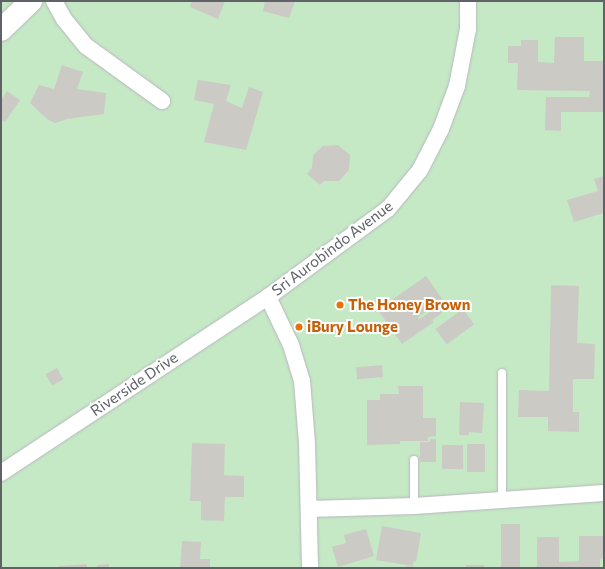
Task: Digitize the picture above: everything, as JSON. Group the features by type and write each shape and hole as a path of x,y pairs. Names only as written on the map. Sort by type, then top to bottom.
{"street":[{"path":"1,30 31,1"},
{"path":"54,1 64,19 86,46 162,101"},
{"name":"Sri Aurobindo Avenue","path":"268,297 388,209 420,170 441,129 457,86 468,29 468,1"},
{"path":"268,297 291,345 302,381 307,443 310,568"},
{"name":"Riverside Drive","path":"1,473 138,381 268,297"},
{"path":"309,509 414,506 604,493"}],"lane":[{"path":"502,373 502,500"},
{"path":"414,460 414,506"}],"green space":[{"path":"1,1 604,1 604,568 1,568"}],"building":[{"path":"192,1 225,1 218,19 190,7"},
{"path":"265,1 295,1 289,18 263,11"},
{"path":"555,37 584,37 584,61 604,61 604,112 561,112 561,131 545,130 546,97 589,97 590,91 517,90 518,63 508,63 508,46 521,46 521,40 538,40 538,62 554,63"},
{"path":"62,65 83,72 77,89 106,93 104,114 67,119 55,123 47,119 30,103 39,85 54,89"},
{"path":"198,80 231,85 226,101 242,108 249,87 263,92 246,150 204,142 214,104 194,100"},
{"path":"7,91 20,100 5,122 1,120 1,101"},
{"path":"338,145 350,155 349,170 339,181 324,181 320,185 307,174 312,168 313,155 323,146"},
{"path":"604,176 604,213 574,222 567,200 598,191 594,179"},
{"path":"426,276 443,300 418,317 420,319 437,307 442,313 432,320 434,322 402,344 378,310"},
{"path":"551,285 579,286 577,343 595,344 594,379 573,379 573,412 579,412 579,432 548,431 548,417 518,417 519,390 549,391"},
{"path":"463,309 474,324 447,344 435,329"},
{"path":"382,365 383,377 357,379 356,367"},
{"path":"57,368 63,379 52,386 46,374"},
{"path":"398,386 423,386 423,418 436,418 436,436 428,437 428,441 400,441 400,444 367,445 367,400 380,400 380,394 399,394"},
{"path":"460,402 484,403 482,433 469,432 469,435 459,435"},
{"path":"430,439 436,439 436,462 420,462 420,442 430,442"},
{"path":"192,443 225,444 224,475 244,476 244,497 225,497 224,521 201,520 201,501 190,501"},
{"path":"467,444 485,444 485,472 467,472"},
{"path":"442,445 463,445 463,469 442,469"},
{"path":"501,524 520,524 520,568 501,568"},
{"path":"382,526 421,533 416,562 414,561 413,566 376,560"},
{"path":"366,529 374,556 338,567 332,547 346,543 344,535"},
{"path":"579,536 604,536 604,558 600,559 600,568 537,568 537,537 559,537 559,562 579,561"},
{"path":"182,541 201,542 200,559 210,559 210,568 180,568"},
{"path":"87,564 87,568 59,568 59,566"},
{"path":"109,564 109,568 97,568 97,565"},
{"path":"466,565 484,565 484,568 466,568"},
{"path":"405,566 415,567 415,568 405,568"}],"place":[{"name":"The Honey Brown","path":"340,305"},
{"name":"iBury Lounge","path":"299,327"}]}
